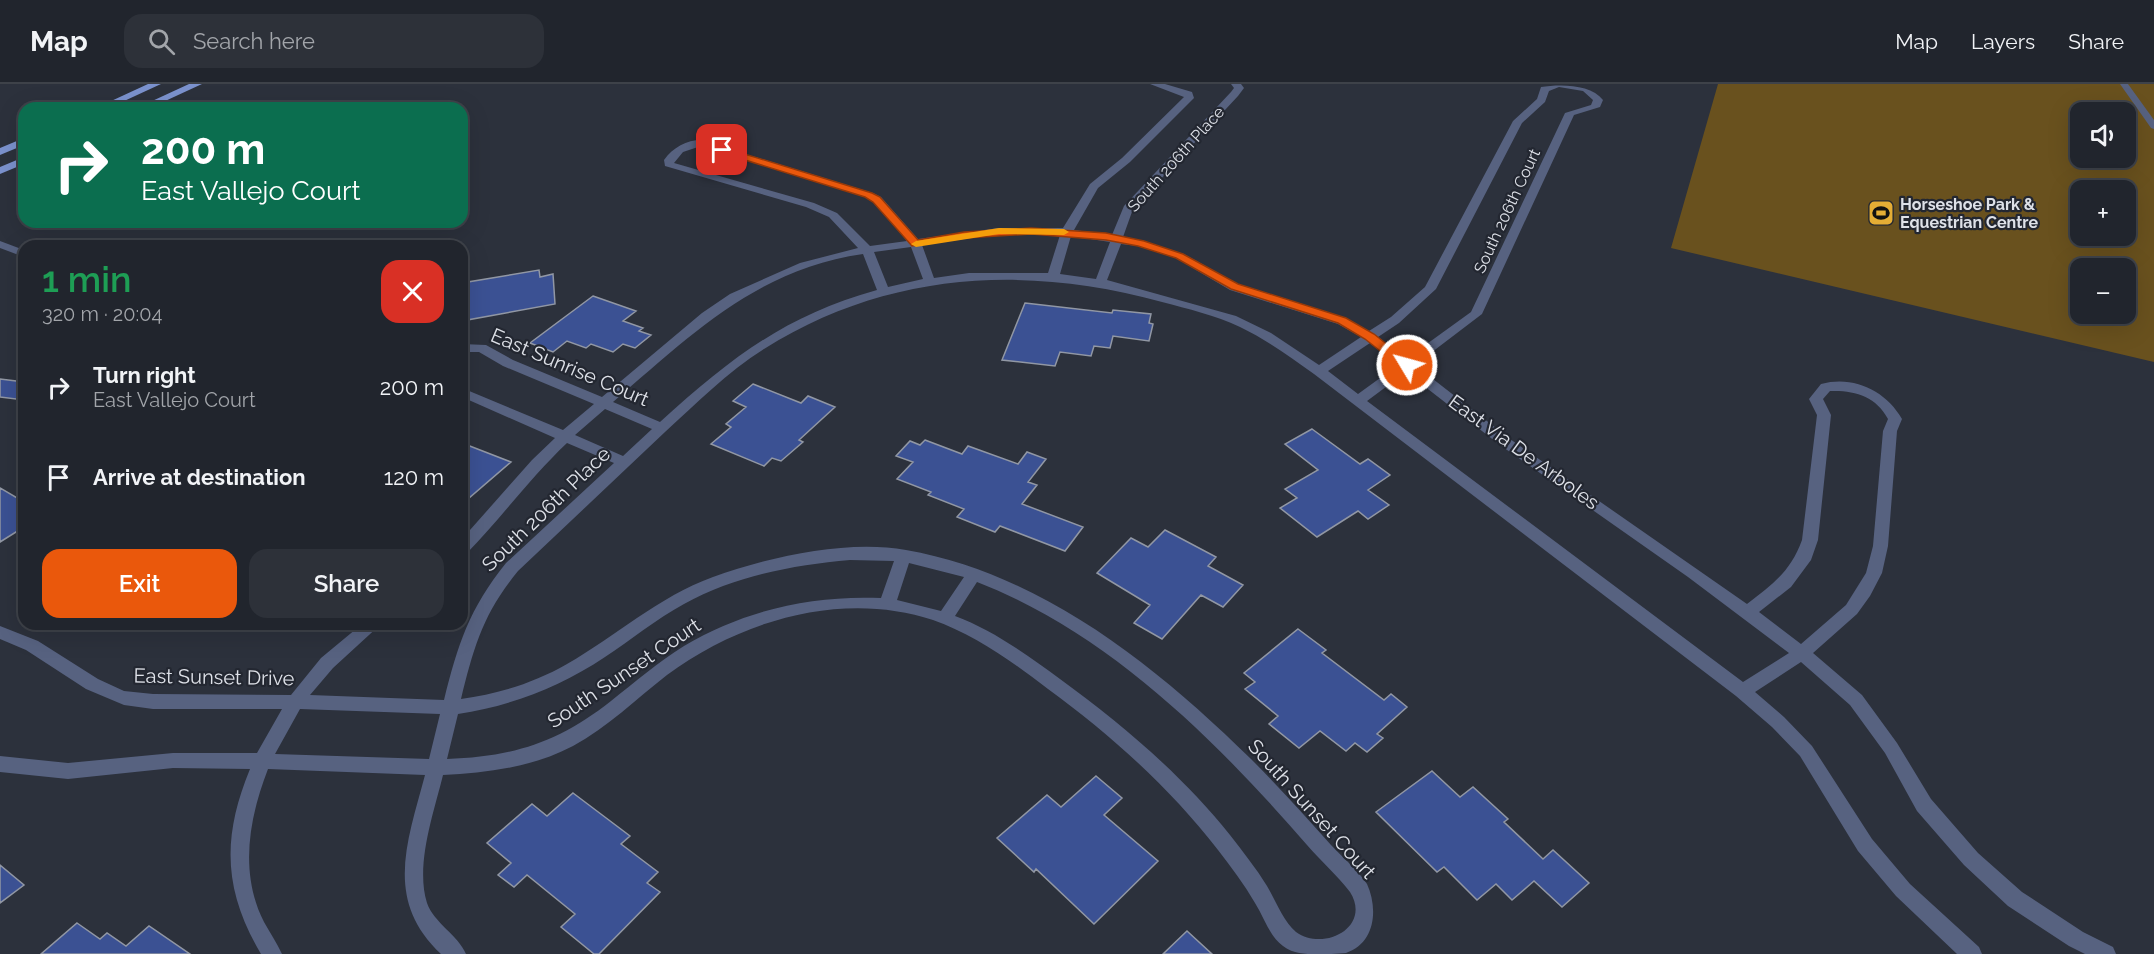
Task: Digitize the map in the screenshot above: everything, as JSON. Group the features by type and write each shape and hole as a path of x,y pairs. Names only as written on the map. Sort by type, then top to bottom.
{"main road":[{"path":"115,102 156,84"},
{"path":"156,102 197,84"},
{"path":"0,152 18,144"},
{"path":"0,171 18,163"}],"street":[{"name":"South 206th Place","path":"1067,232 1094,186 1126,160 1189,98 1189,94 1181,90 1155,84"},
{"name":"South 206th Place","path":"1100,283 1128,208 1152,186 1235,94 1239,88 1236,84"},
{"name":"South 206th Court","path":"1370,337 1411,308 1430,288 1518,121 1542,100 1544,89 1559,84 1589,90 1596,95 1598,100 1595,106 1570,113 1476,314 1407,365"},
{"path":"884,291 867,250 853,233 825,210 695,170 677,168 669,164 669,160 687,145 712,144 722,150 861,192 877,200 916,244 930,283"},
{"name":"East Via De Arboles","path":"603,404 706,316 734,297 804,266 867,250 999,231 1067,232 1117,239 1180,256 1234,287 1342,321 1370,337 1505,442 1748,612 1856,700 1891,748 1924,804 1971,859 2015,899 2076,939 2106,954"},
{"path":"1053,277 1067,232"},
{"path":"662,428 713,381 768,341 823,313 884,291 994,276 1053,277 1100,283 1232,319 1267,336 1359,400 1742,691 1778,722 1806,751 1865,845 1903,890 1972,954"},
{"path":"1319,371 1370,337"},
{"name":"East Sunrise Court","path":"468,348 481,348 508,363 662,428"},
{"path":"1359,400 1407,365"},
{"path":"1742,691 1801,653 1846,616 1860,600 1875,573 1880,543 1890,431 1895,419 1890,407 1871,393 1848,386 1826,387 1816,399 1824,415 1809,540 1803,560 1785,583 1748,612"},
{"path":"468,395 624,462"},
{"name":"South 206th Place","path":"468,543 537,462 603,404"},
{"name":"South 206th Place","path":"436,768 450,707 476,618 491,591 512,567 662,428"},
{"path":"888,605 904,555"},
{"name":"South Sunset Court","path":"260,763 436,768 530,756 558,744 624,703 664,669 691,651 742,624 775,613 834,603 888,605 945,618 977,631 1011,651 1131,745 1179,791 1230,850 1268,905 1281,931 1306,948 1331,951 1350,942 1364,923 1362,894 1280,800 1222,741 1152,680 1088,635 1020,593 974,574 904,555 809,559 729,578 670,604 591,659 555,680 520,694 450,707 373,703"},
{"path":"945,618 974,574"},
{"path":"272,954 261,938 243,895 238,855 241,820 249,788 260,763 296,702 322,668 366,630"},
{"name":"East Sunset Drive","path":"0,632 19,637 80,677 120,697 160,702 373,703"},
{"path":"0,764 30,769 74,771 180,760 260,763"},
{"path":"436,768 412,870 418,907 444,943 456,954"}],"lane":[{"path":"2124,84 2154,126"},
{"path":"0,244 18,252"}],"shaded area":[{"name":"Horseshoe Park & Equestrian Centre","path":"1718,84 2154,84 2154,362 1671,248"}],"building":[{"path":"539,270 540,277 553,274 555,304 468,320 468,282"},
{"path":"593,296 636,311 623,321 643,328 639,331 651,335 635,348 623,344 613,352 591,344 586,348 567,341 553,352 530,343"},
{"path":"1025,303 1112,313 1113,310 1151,314 1149,323 1153,324 1149,341 1113,336 1110,348 1094,346 1091,356 1060,352 1055,366 1002,360"},
{"path":"0,379 18,381 18,399 0,397"},
{"path":"753,384 801,403 808,396 835,407 799,440 803,442 781,461 772,458 764,466 711,444 731,427 726,424 746,407 733,401"},
{"path":"1312,429 1360,464 1368,459 1390,475 1368,490 1389,505 1368,519 1358,511 1317,537 1280,508 1297,498 1285,489 1318,470 1285,444"},
{"path":"925,440 962,454 968,446 1018,464 1027,452 1046,459 1028,482 1037,485 1022,504 1083,527 1065,551 1000,526 995,532 957,517 964,509 928,495 931,492 897,479 913,462 896,456 910,441 920,445"},
{"path":"468,445 511,462 468,499"},
{"path":"0,488 18,498 18,531 0,542"},
{"path":"1165,530 1216,557 1208,566 1243,585 1223,607 1201,595 1162,639 1134,623 1150,605 1097,573 1131,538 1148,547"},
{"path":"1298,629 1326,650 1322,653 1384,700 1391,694 1407,707 1377,734 1383,738 1367,752 1355,743 1346,751 1320,731 1299,748 1269,724 1278,716 1245,689 1255,682 1244,673"},
{"path":"1432,771 1460,797 1473,787 1508,819 1504,822 1543,859 1553,850 1589,883 1562,907 1534,881 1512,900 1496,884 1477,900 1444,867 1437,872 1376,812"},
{"path":"1096,776 1122,798 1104,815 1158,861 1094,924 1036,869 1034,872 997,838 1047,795 1061,807"},
{"path":"573,793 630,836 621,844 658,872 647,883 660,892 599,954 594,954 561,927 575,914 527,875 514,887 498,875 511,863 487,843 532,804 547,816"},
{"path":"0,865 24,885 0,903"},
{"path":"77,923 100,939 107,933 126,946 149,926 190,954 41,954"},
{"path":"1187,931 1212,954 1163,954"}],"slow traffic":[{"path":"916,244 999,231 1064,232"}],"place":[{"name":"Horseshoe Park & Equestrian Centre","path":"1881,213"}],"route":[{"path":"722,150 869,195 877,200 916,244 999,231 1067,232 1140,243 1180,256 1234,287 1342,321 1370,337 1407,365"}]}
